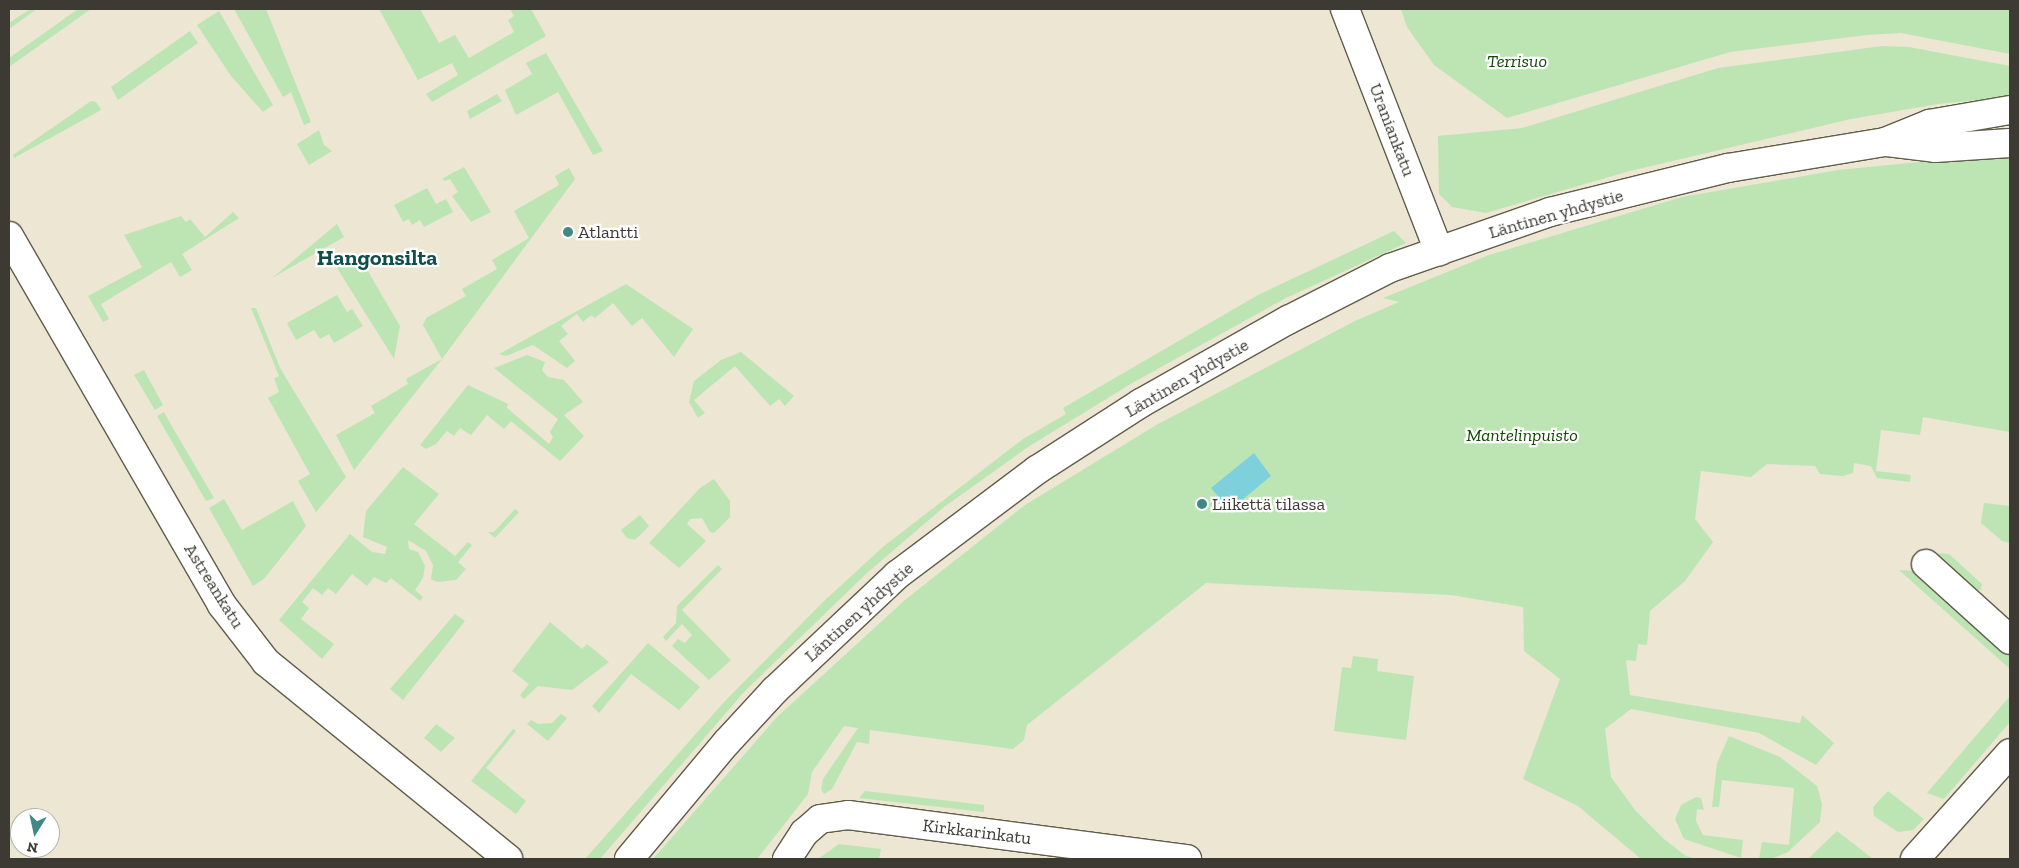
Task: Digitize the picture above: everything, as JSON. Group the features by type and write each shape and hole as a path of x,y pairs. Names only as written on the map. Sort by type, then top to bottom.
{"street":[{"name":"Uraniankatu","path":"1345,9 1439,251"},
{"name":"Läntinen yhdystie","path":"629,859 726,742 775,690 897,575 969,518 1037,470 1150,398 1296,316 1390,268 1550,212 1718,171 1885,142 1929,124 2010,110"},
{"name":"Läntinen yhdystie","path":"1885,142 1935,148 2010,143"},
{"name":"Astreankatu","path":"9,236 222,606 266,662 508,859"},
{"path":"1926,564 2010,640"},
{"path":"1915,859 2010,753"},
{"name":"Kirkkarinkatu","path":"787,859 804,833 820,819 848,815 1187,859"}],"green space":[{"path":"30,9 37,9 9,29 9,23"},
{"path":"78,9 91,9 9,67 9,58"},
{"path":"234,9 266,9 311,122 304,125 291,92 283,97"},
{"path":"379,9 420,9 439,43 455,35 469,58 514,32 508,20 514,16 510,9 531,9 546,36 432,102 426,94 458,75 452,63 418,80"},
{"name":"Terrisuo","path":"1401,9 2010,9 2010,54 1901,33 1867,35 1730,52 1507,118 1434,65 1407,27"},
{"path":"219,11 273,105 263,112 231,76 197,25"},
{"path":"190,31 198,43 118,100 111,87"},
{"path":"1882,46 1909,47 2010,66 2010,97 1938,104 1851,119 1626,172 1486,213 1452,207 1439,194 1438,136 1522,128 1718,68"},
{"path":"546,53 603,151 593,155 558,92 516,115 505,90 532,74 526,63"},
{"path":"497,94 502,101 470,119 467,111"},
{"path":"91,101 96,102 101,110 14,158 13,155"},
{"path":"319,130 324,145 332,151 309,165 297,144"},
{"name":"Mantelinpuisto","path":"2010,153 2010,432 1923,417 1920,435 1881,430 1876,471 1911,475 1910,482 1877,478 1871,466 1854,463 1853,473 1843,476 1820,474 1815,466 1767,464 1751,477 1701,471 1695,519 1713,542 1685,581 1650,611 1647,645 1638,644 1636,661 1626,660 1630,695 1800,723 1802,715 1834,743 1816,765 1759,733 1631,709 1605,729 1611,777 1635,810 1664,839 1686,856 1696,859 1641,859 1578,806 1523,779 1560,679 1524,651 1523,607 1451,595 1206,583 1027,725 1024,740 1013,749 870,730 869,744 857,742 832,789 824,794 821,789 823,779 858,728 844,726 812,772 808,794 757,859 653,859 777,717 905,600 1025,505 1158,424 1355,321 1399,302 1383,298 1489,255 1682,197 1838,170"},
{"path":"464,167 491,212 471,222 452,196 458,192 450,179 444,181 443,178"},
{"path":"569,168 575,179 442,359 423,325 426,318 466,296 462,289 497,269 492,260 529,238 514,211 559,185 555,176"},
{"path":"427,188 436,204 446,199 453,212 424,227 420,220 412,225 409,219 403,222 394,205"},
{"path":"233,212 239,218 182,254 192,270 180,277 171,262 101,304 109,319 103,322 88,296 142,267 124,235 181,216 186,222 190,219 205,237"},
{"path":"337,224 344,237 272,278"},
{"path":"1394,231 1406,243 1286,298 1134,382 1028,447 944,507 868,572 744,692 600,859 585,859 725,701 824,601 884,546 1023,439 1066,414 1063,408 1258,295"},
{"path":"359,256 400,326 394,359 337,268"},
{"path":"626,284 693,329 674,357 642,318 632,326 613,303 595,318 591,315 583,322 577,314 561,326 568,334 559,341 575,361 567,368 533,345 506,356 499,354"},
{"path":"337,295 347,312 352,309 363,326 334,343 329,334 320,339 314,330 296,340 287,323"},
{"path":"251,308 256,308 280,368 346,477 316,512 298,481 310,474 268,398 279,392 274,378 279,376"},
{"path":"741,352 794,396 785,406 779,399 770,406 735,366 694,400 705,413 698,418 689,402 694,381 721,360"},
{"path":"527,355 545,362 542,370 548,377 564,380 583,402 564,415 584,436 560,461 511,421 504,429 487,415 471,435 460,428 454,436 447,431 436,444 426,449 420,445 468,385 508,404 507,408 549,444 553,437 550,432 558,419 494,368"},
{"path":"442,359 354,470 336,435 375,413 371,406 408,384 406,379"},
{"path":"144,370 163,405 155,410 134,375"},
{"path":"164,412 214,498 206,501 157,416"},
{"path":"403,467 439,494 414,524 455,556 468,542 472,545 458,562 466,569 456,580 437,582 431,579 433,565 426,551 408,540 409,549 418,552 425,566 423,578 415,590 423,597 420,601 391,578 386,583 374,577 367,586 352,574 336,594 328,588 322,595 313,588 302,602 309,608 301,619 334,644 322,659 279,620 350,534 372,552 385,554 387,547 363,537 366,511"},
{"path":"714,479 730,501 730,517 714,533 710,532 702,518 690,519 687,524 706,541 679,568 649,543 700,488"},
{"path":"224,499 242,530 293,501 306,526 264,579 253,586 209,508"},
{"path":"1984,503 2010,506 2010,543 2002,541 1981,523"},
{"path":"515,509 519,512 495,538 488,532 494,532"},
{"path":"640,515 649,526 635,540 627,538 621,530"},
{"path":"1936,553 1949,554 1982,584 1981,590 1975,591 1935,557"},
{"path":"718,565 722,569 682,610 731,660 709,680 672,646 678,639 685,643 692,635 682,624 666,641 663,637 676,623 677,606"},
{"path":"1899,570 1917,571 2010,651 2010,669"},
{"path":"455,614 465,621 403,700 390,689"},
{"path":"550,622 582,649 587,644 609,662 572,690 538,686 524,699 520,695 529,684 512,671"},
{"path":"648,643 700,687 679,710 631,674 599,713 592,706"},
{"path":"1353,656 1378,659 1377,671 1414,676 1406,740 1334,731 1342,667 1351,668"},
{"path":"2010,696 2010,722 1944,799 1927,793"},
{"path":"561,714 567,718 548,741 527,724 531,720 538,724 552,723"},
{"path":"436,724 455,738 441,752 424,738"},
{"path":"513,729 516,731 486,768 526,801 516,814 471,781"},
{"path":"1729,736 1780,757 1817,786 1822,804 1820,822 1788,852 1773,858 1759,859 1762,842 1789,845 1794,788 1722,780 1719,807 1712,807 1717,763"},
{"path":"865,791 984,805 984,812 859,798"},
{"path":"1888,791 1924,819 1913,830 1898,832 1874,816 1873,807"},
{"path":"1696,797 1701,798 1704,810 1697,809 1696,821 1703,835 1743,840 1741,858 1684,839 1675,819 1681,805"},
{"path":"1837,831 1850,841 1873,859 1808,859"},
{"path":"839,844 881,849 879,859 818,859"}],"water":[{"path":"1254,453 1271,476 1230,510 1211,488"}],"place":[{"name":"Atlantti","path":"568,232"},
{"name":"Liikettä tilassa","path":"1202,504"}],"district":[{"name":"Hangonsilta","path":"377,258"}]}
